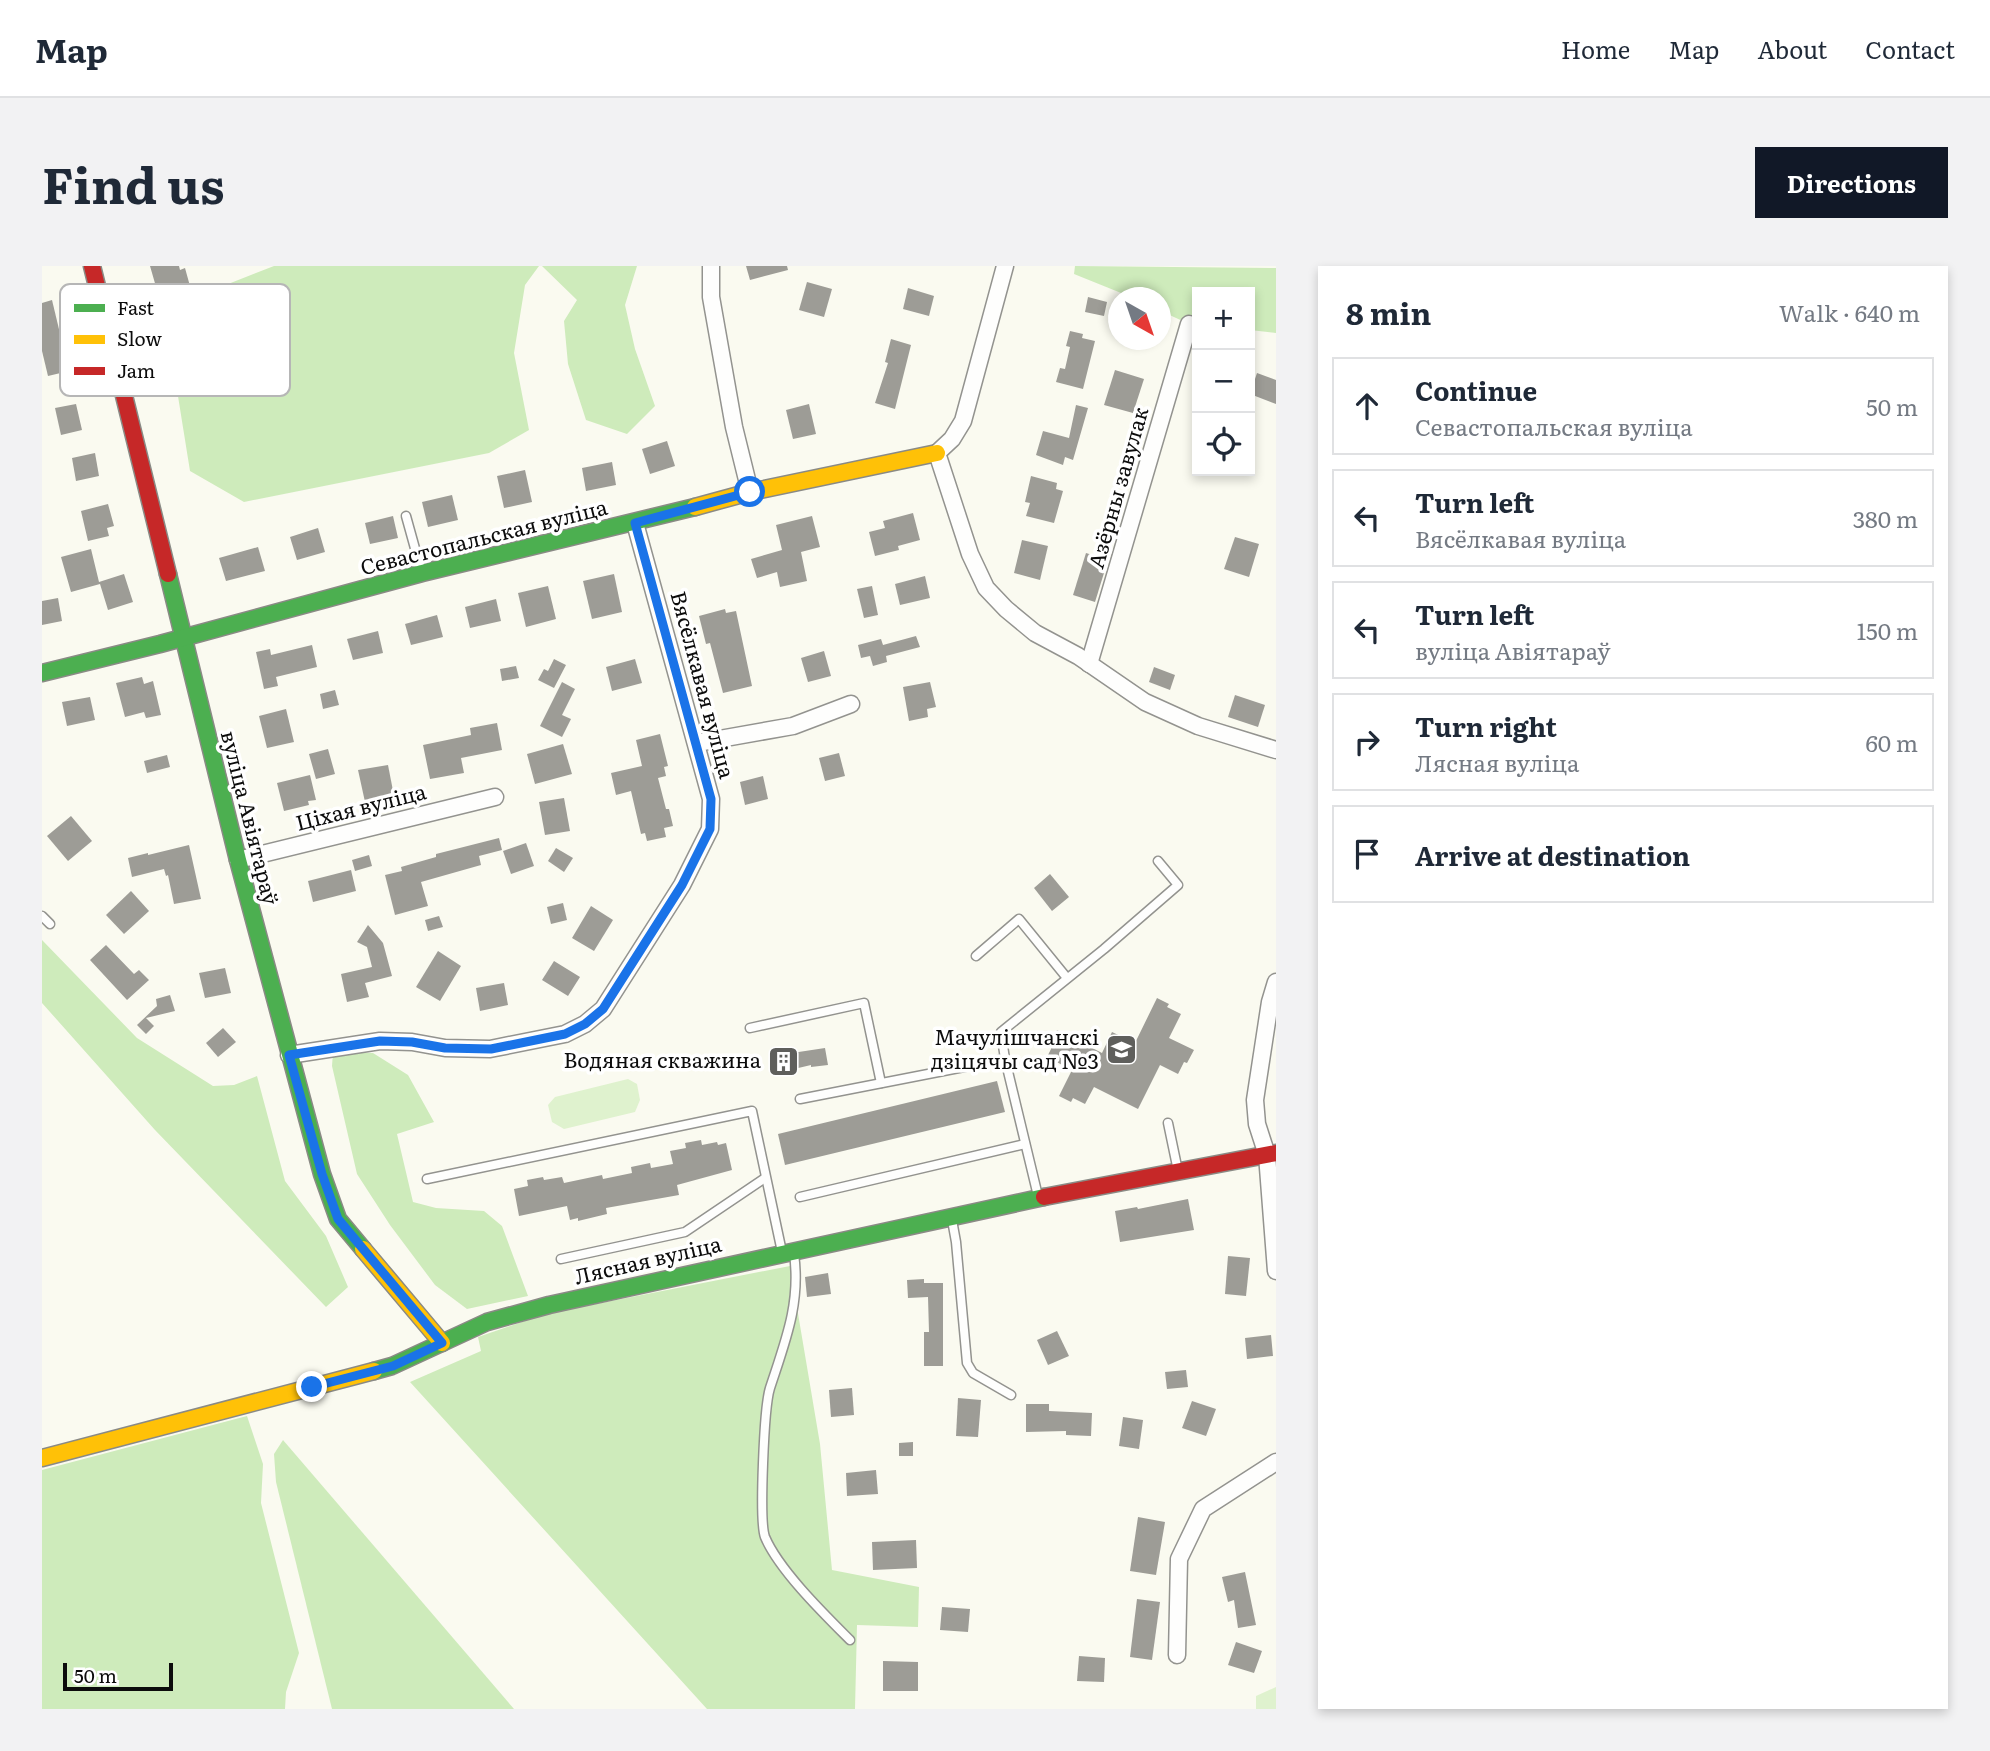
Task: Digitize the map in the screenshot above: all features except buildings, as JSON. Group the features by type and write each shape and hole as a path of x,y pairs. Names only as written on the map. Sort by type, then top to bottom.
{"street":[{"name":"вуліца Авіятараў","path":"92,266 96,284"},
{"path":"711,266 711,297 734,428 750,492"},
{"path":"1005,266 963,421 952,439 937,453 971,554 986,588 1035,633 1090,664 1145,702 1198,726 1276,750"},
{"name":"Азёрны завулак","path":"1090,664 1189,324"},
{"name":"вуліца Авіятараў","path":"124,396 238,860 322,1174 338,1219 442,1343"},
{"name":"Севастопальская вуліца","path":"42,673 422,573 635,523 750,492 937,453"},
{"name":"Вясёлкавая вуліца","path":"289,1055 380,1041 412,1042 445,1048 491,1049 565,1034 585,1024 603,1009 682,885 710,829 711,799 635,523"},
{"path":"697,743 793,726 851,704"},
{"name":"Ціхая вуліца","path":"238,860 495,797"},
{"path":"1276,982 1270,1002 1255,1100 1257,1125 1271,1154 1276,1271"},
{"name":"Лясная вуліца","path":"42,1458 393,1366 487,1322 511,1314 1039,1198 1271,1154"},
{"path":"1177,1655 1180,1559 1203,1509 1276,1462"}],"lane":[{"path":"406,516 422,573"},
{"path":"1039,1198 1005,1059 1001,1032 1178,885 1158,861"},
{"path":"42,916 50,924"},
{"path":"975,956 1019,919 1067,978"},
{"path":"750,1028 864,1003 881,1083"},
{"path":"800,1098 1005,1059"},
{"path":"427,1179 752,1111 765,1178 797,1279 794,1305 780,1360 768,1392 763,1464 765,1535 789,1575 850,1640"},
{"path":"1168,1122 1178,1171"},
{"path":"800,1197 1025,1144"},
{"path":"561,1259 685,1233 765,1178"},
{"path":"951,1217 956,1242 967,1363 973,1373 1011,1395"}],"green space":[{"path":"274,266 539,266 525,285 514,353 529,430 489,453 244,502 190,471 178,396 290,396 290,284 228,284"},
{"path":"542,266 637,266 625,305 635,349 655,406 627,434 586,420 568,364 564,321 577,300"},
{"path":"1075,266 1276,268 1276,333 1255,331 1255,287 1192,287 1192,324 1171,316 1171,287 1108,288 1074,274"},
{"path":"42,940 137,1038 213,1086 234,1085 257,1076 285,1181 326,1236 348,1287 326,1307 155,1130 42,1003"},
{"path":"333,1052 373,1053 408,1075 434,1122 397,1134 413,1202 436,1208 484,1211 502,1226 528,1296 467,1309 435,1285 390,1225 357,1174 332,1066"},
{"path":"628,1079 637,1084 640,1100 635,1112 564,1129 552,1122 548,1105 555,1097"},
{"path":"790,1266 820,1444 832,1570 919,1587 918,1627 857,1625 855,1709 707,1709 410,1382 481,1351 478,1337 545,1314"},
{"path":"247,1416 263,1464 261,1503 299,1653 286,1692 285,1709 42,1709 42,1470"},
{"path":"283,1440 514,1709 332,1709 276,1482 274,1454"},
{"path":"1276,1687 1276,1709 1256,1709 1256,1696"}],"traffic: fast":[{"path":"42,673 422,573 695,507"},
{"path":"168,574 238,860 322,1174 338,1219 363,1249"},
{"path":"374,1371 392,1366 487,1322 549,1305 1044,1197"}],"traffic: slow":[{"path":"695,507 750,492 937,453"},
{"path":"363,1249 442,1343"},
{"path":"42,1458 374,1371"}],"traffic: jam":[{"path":"92,266 96,284"},
{"path":"124,396 168,574"},
{"path":"1044,1197 1276,1153"}],"place":[{"name":"Мачулішчанскі дзіцячы сад №3","path":"1122,1050"},
{"name":"Водяная скважина","path":"784,1061"}],"route":[{"path":"312,1387 393,1366 442,1343 338,1219 322,1174 289,1055 380,1041 412,1042 445,1048 491,1049 565,1034 585,1024 603,1009 682,885 710,829 711,799 635,523 750,492"}]}
